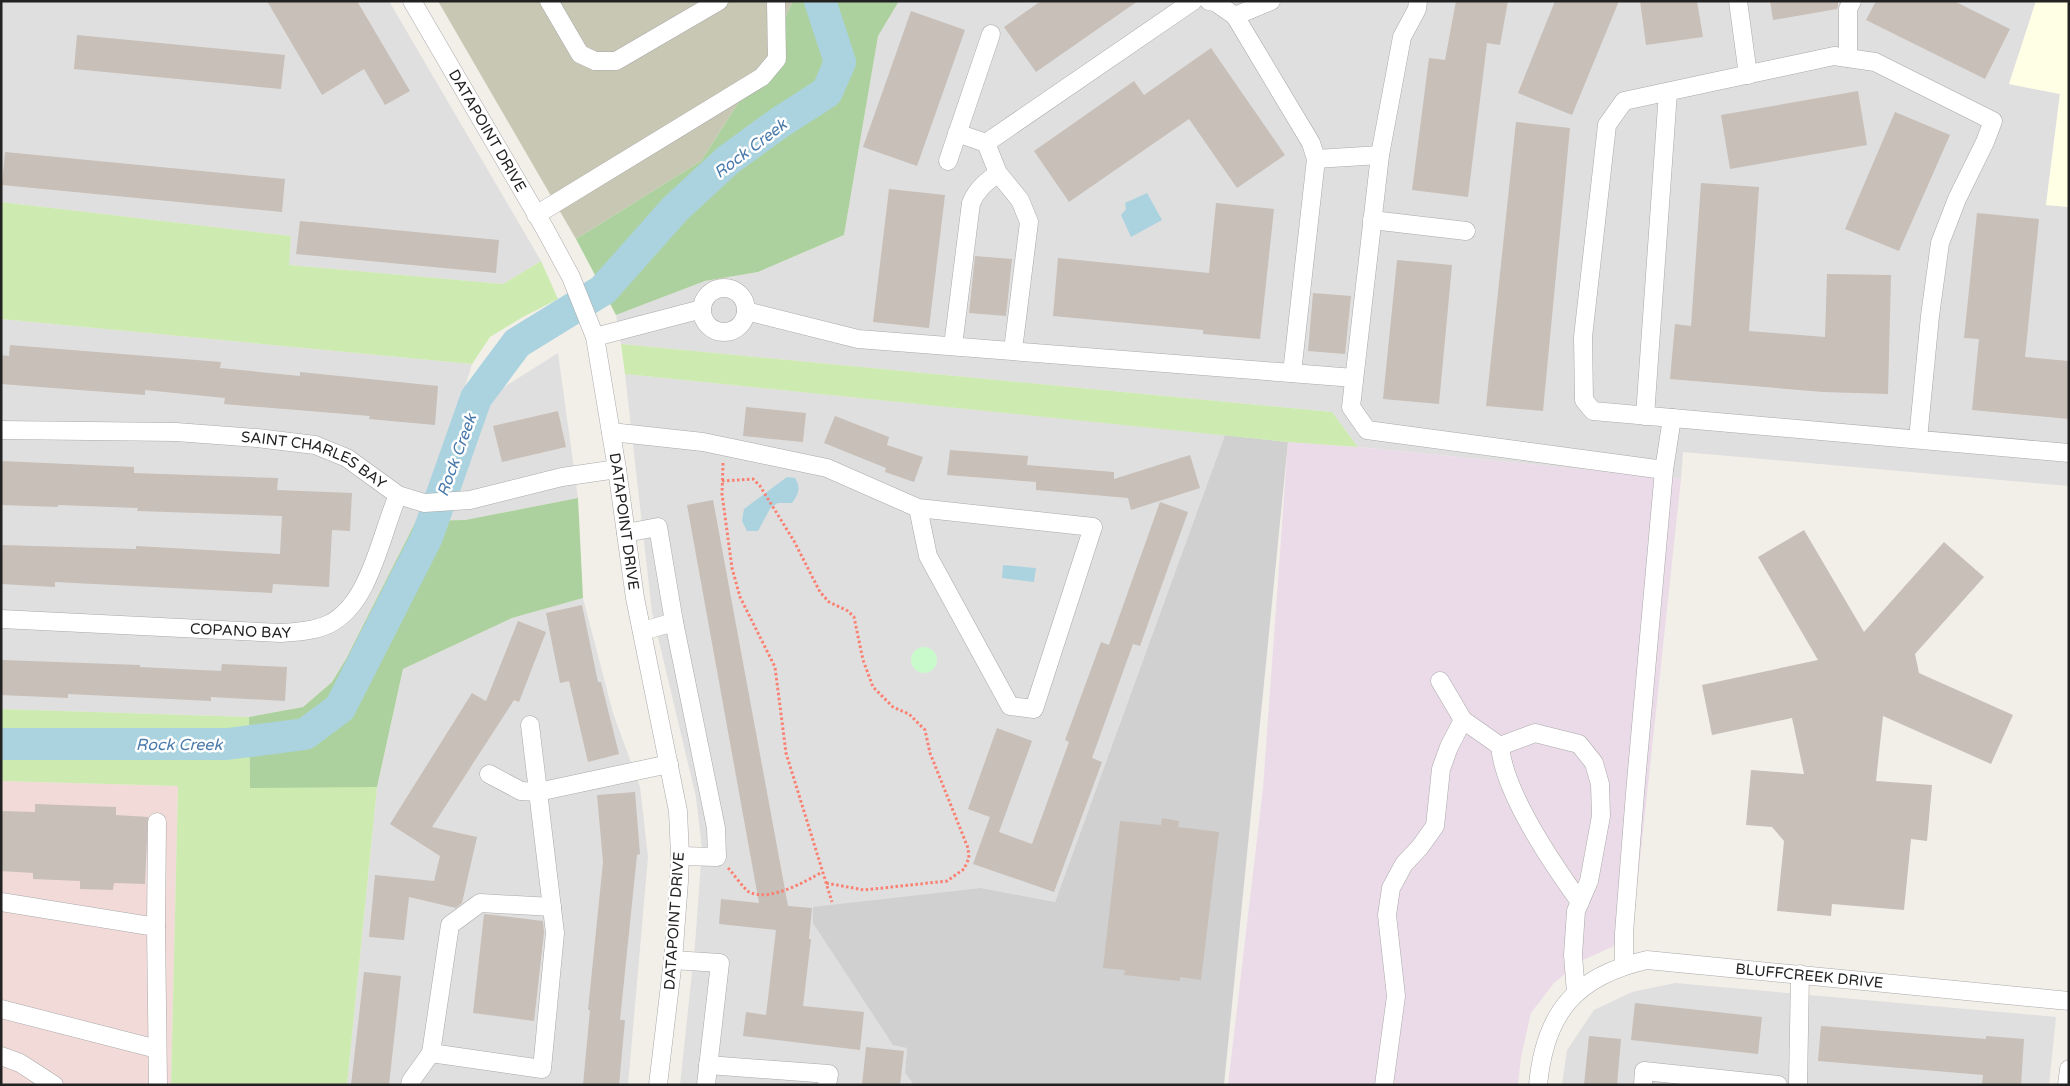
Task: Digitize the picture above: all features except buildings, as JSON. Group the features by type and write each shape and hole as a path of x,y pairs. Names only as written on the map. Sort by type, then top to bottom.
{"street":[{"name":"DATAPOINT DRIVE","path":"412,1 571,277 593,331 617,469 635,598 678,811 680,856 673,960 658,1085"},
{"path":"549,1 580,54 595,61 616,62 719,1"},
{"path":"536,215 762,77 777,59 776,1"},
{"path":"986,142 1193,1"},
{"path":"1209,1 1215,2 1235,16 1311,143 1316,159 1292,373"},
{"path":"1235,16 1271,1"},
{"path":"1418,1 1417,9 1402,37 1380,155 1351,407 1367,430 1664,470"},
{"path":"1738,1 1748,75"},
{"path":"1848,58 1848,9 1852,1"},
{"path":"948,161 991,34"},
{"path":"1918,439 1930,316 1940,243 1957,199 1985,142 1993,121 1875,62 1834,56 1624,102 1606,126 1583,338 1584,400 1594,411 1645,416 2069,452"},
{"path":"1645,416 1668,92"},
{"path":"957,133 986,142"},
{"path":"986,142 998,173 1020,200 1029,222 1013,350"},
{"path":"1316,159 1380,155"},
{"path":"953,346 971,203 976,192 998,173"},
{"path":"1372,220 1466,231"},
{"path":"721,288 729,288 741,296 746,311 740,324 727,332 719,331 706,323 702,309 708,295 721,288"},
{"path":"593,331 702,309"},
{"path":"746,311 858,339 1354,378"},
{"path":"1624,965 1624,933 1635,793 1664,470 1672,418"},
{"name":"SAINT CHARLES BAY","path":"1,430 176,432 257,438 315,445 347,458 398,495 424,503 470,500 562,477 617,469"},
{"path":"611,432 703,442 827,468 918,508 1093,527 1034,709 1010,706 928,556 918,508"},
{"name":"COPANO BAY","path":"1,619 281,633 304,631 328,624 345,612 365,587 398,495"},
{"path":"626,533 658,527 674,622 716,828 718,857 680,856"},
{"path":"643,631 674,622"},
{"path":"1440,681 1463,720 1500,746 1502,763 1520,806 1558,871 1580,902"},
{"path":"1384,1085 1396,996 1387,915 1391,888 1404,864 1435,826 1441,769 1449,746 1463,720"},
{"path":"431,1053 542,1069 555,934 530,725"},
{"path":"1500,746 1535,733 1579,744 1594,763 1600,784 1601,816 1589,881 1576,910 1573,955 1576,993"},
{"path":"489,774 521,791 538,792 669,764"},
{"path":"157,822 158,1085"},
{"path":"1,902 156,927"},
{"path":"410,1085 431,1053 450,925 480,903 552,907"},
{"path":"673,960 720,963 706,1085"},
{"name":"BLUFFCREEK DRIVE","path":"1538,1085 1539,1072 1550,1034 1563,1006 1576,993 1601,974 1624,965 1646,960 2069,1001"},
{"path":"1798,1085 1800,974"},
{"path":"1,1009 157,1049"},
{"path":"1,1056 20,1063 54,1085"},
{"path":"708,1065 828,1074 827,1085"},
{"path":"2067,1085 2069,1069"},
{"path":"1643,1085 1644,1071 1778,1085"}],"path":[{"path":"724,447 722,494 732,568 740,597 775,667 786,753 832,902"},
{"path":"722,481 753,480 763,490 775,508 820,592 829,602 848,611 854,617 863,660 873,687 893,707 909,714 925,730 930,753 968,848 969,858 964,869 947,881 864,890 826,883"},
{"path":"718,857 749,892 758,894 777,893 806,882 822,872"}],"shaded area":[{"path":"1,1 389,1 541,261 503,284 288,265 291,236 1,202"},
{"path":"438,1 793,1 765,61 701,161 576,239"},
{"path":"899,1 2036,1 2009,84 2060,94 2046,205 2069,207 2069,486 1683,452 1681,479 1358,447 1332,412 621,344 616,315 705,281 758,272 844,235 878,35"},
{"path":"2036,1 2069,1 2069,207 2046,205 2060,94 2009,84"},
{"path":"1,319 472,364 433,489 458,488 487,408 501,389 558,353 578,498 465,520 416,521 346,659 332,682 303,707 249,717 1,709"},
{"path":"625,374 1225,435 1055,902 981,888 907,1048 905,1073 914,1085 680,1085 695,945 702,849 696,797 652,612"},
{"path":"1225,435 1288,442 1224,1085 914,1085 905,1073 907,1048 893,1045 813,923 813,907 981,888 1055,902"},
{"path":"1288,442 1358,447 1681,479 1632,934 1612,947 1581,961 1554,983 1531,1013 1521,1057 1518,1085 1228,1085 1263,788"},
{"path":"583,598 613,713 640,787 648,857 628,1085 347,1085 377,787 403,669 512,618"},
{"path":"1,781 178,786 171,1085 1,1085"},
{"path":"1675,983 2056,1017 2049,1085 1562,1085 1567,1050 1594,1010 1632,992"}],"green space":[{"path":"793,1 899,1 878,36 844,235 758,272 705,281 616,315 576,239 701,161 765,61"},
{"path":"1,202 291,236 289,265 503,284 541,261 558,299 490,337 472,364 1,319"},
{"path":"621,344 1332,412 1358,447 1288,442 625,374"},
{"path":"578,498 583,598 512,618 403,669 377,787 250,788 249,717 303,707 332,682 346,659 416,521 465,520"},
{"path":"924,647 934,650 937,660 934,670 924,673 914,670 911,660 914,650"},
{"path":"1,709 249,717 250,787 377,787 347,1085 171,1085 178,786 1,781"}],"water":[{"path":"1147,193 1162,220 1131,237 1121,215 1126,209 1125,203"},
{"path":"787,477 795,478 799,487 798,494 792,503 778,503 771,507 758,531 747,531 742,521 744,509"},
{"path":"1003,565 1036,568 1034,582 1002,578"}],"waterway":[{"name":"Rock Creek","path":"1,744 227,744 305,734 340,708 427,537 476,398 517,343 603,290 675,209 728,160 779,123 827,92 840,62 820,1"}]}
